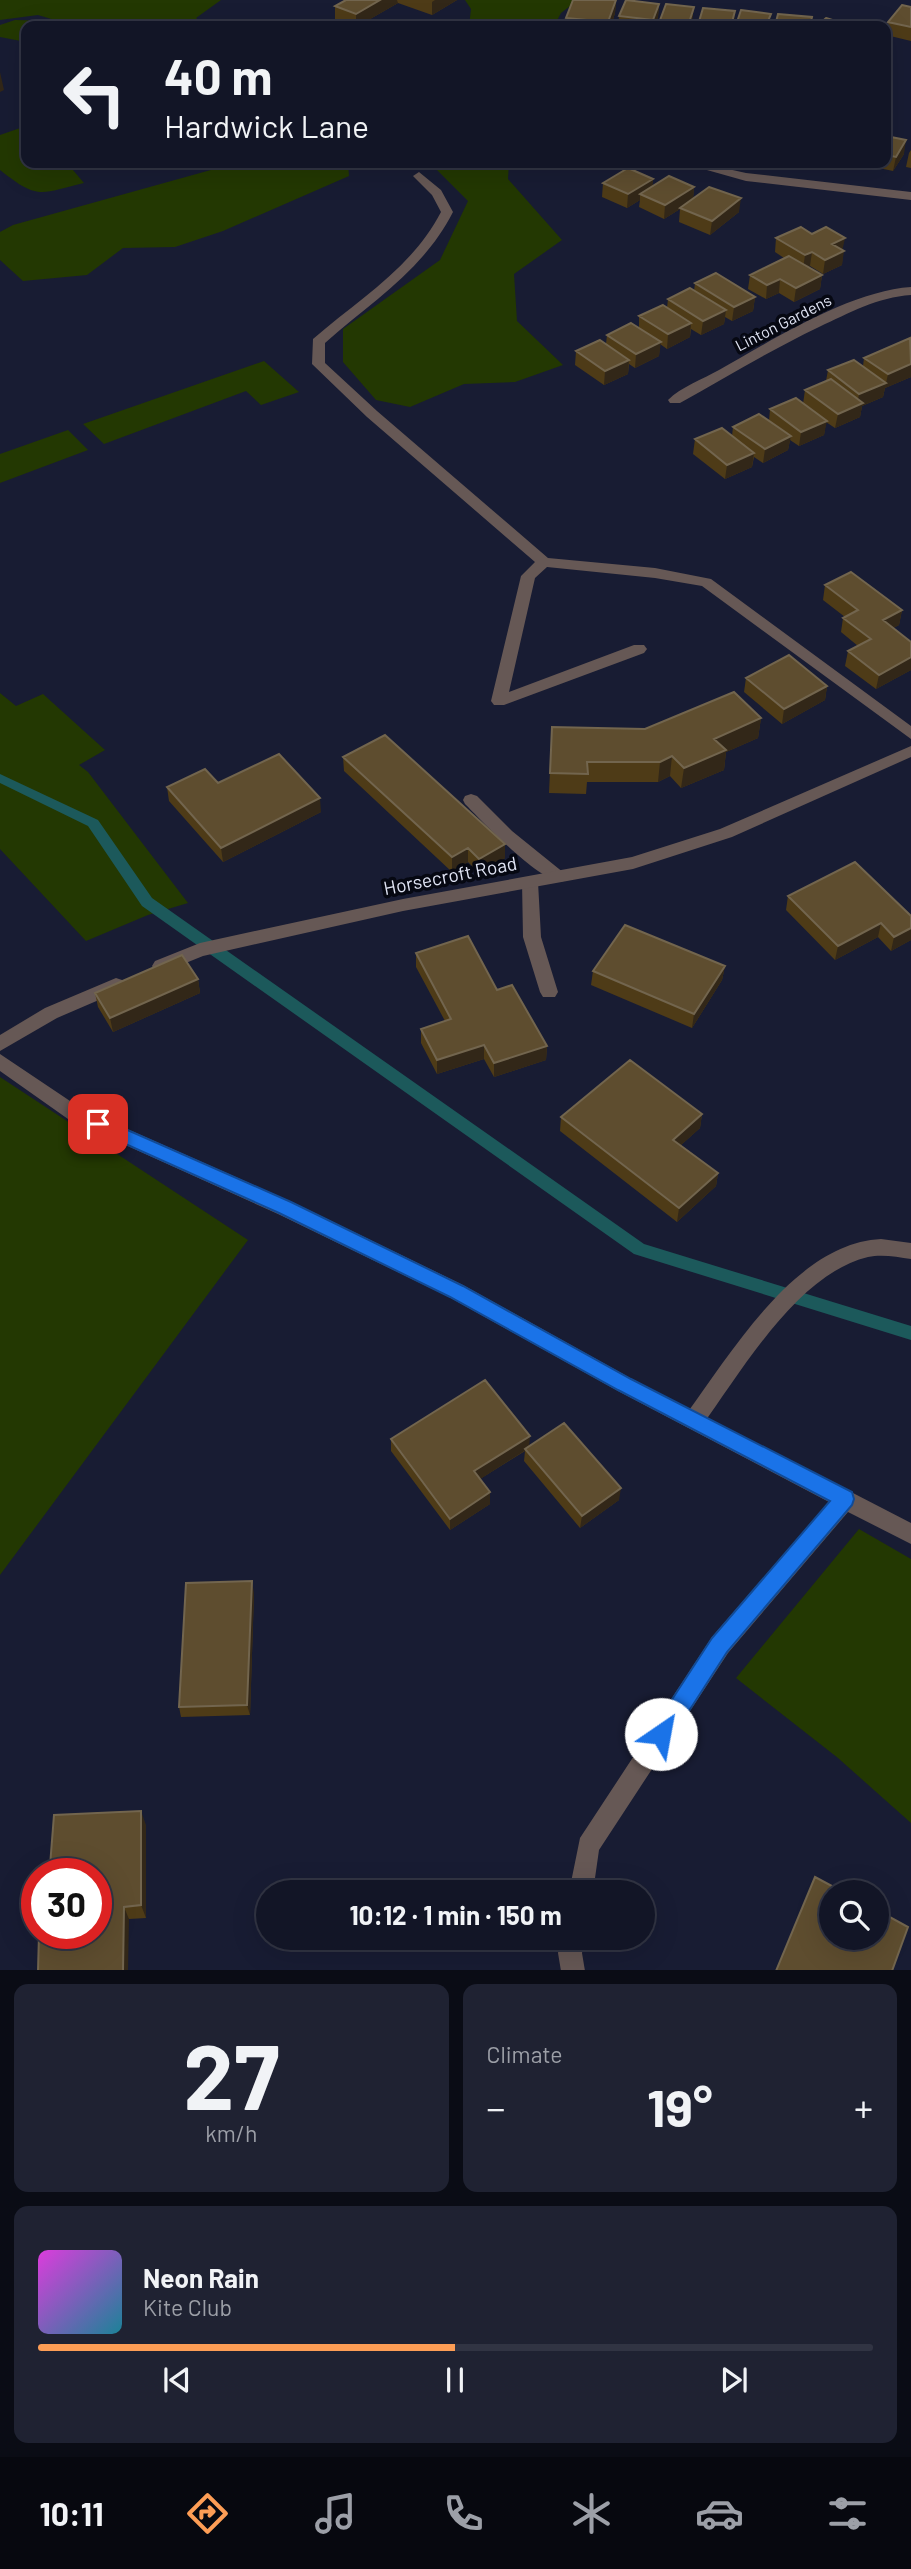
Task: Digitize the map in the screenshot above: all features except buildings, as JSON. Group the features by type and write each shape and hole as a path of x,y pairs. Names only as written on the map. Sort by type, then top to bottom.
{"street":[{"path":"709,168 746,177 911,196"},
{"path":"419,176 438,193 447,212 437,234 422,254 402,273 318,342 319,364 372,414 544,562 655,573 706,582 911,734"},
{"name":"Linton Gardens","path":"675,400 766,348 841,312 893,291 911,291"},
{"path":"544,562 528,576 499,701 639,649"},
{"name":"Horsecroft Road","path":"0,1044 51,1013 200,950 403,905 633,863 726,833 911,751"},
{"path":"471,800 506,835 558,877"},
{"path":"530,882 532,937 550,992"},
{"path":"0,1061 75,1114 285,1208 456,1291 911,1534"},
{"path":"694,1420 774,1316 806,1282 835,1262 863,1250 887,1247 911,1251"},
{"path":"583,1880 588,1846 720,1645 845,1499"},
{"path":"571,1950 573,1970"}],"green space":[{"path":"0,0 221,0 196,18 200,21 58,21 38,15 0,20"},
{"path":"465,0 578,0 561,13 557,21 470,21 471,9"},
{"path":"15,20 58,21 21,21 21,41 0,37 0,25"},
{"path":"21,128 21,168 71,168 84,183 48,192 39,192 23,186 0,170 0,135"},
{"path":"218,168 348,168 349,176 223,231 175,247 123,248 87,275 23,281 0,260 0,232 13,225"},
{"path":"435,168 509,168 508,179 562,240 514,274 517,321 563,365 515,382 464,384 410,407 376,400 343,362 343,329 440,260 468,201"},
{"path":"264,361 299,392 261,405 246,391 104,444 83,424"},
{"path":"68,430 88,450 0,483 0,454"},
{"path":"0,693 16,706 43,694 105,750 79,765 88,772 188,903 148,915 86,941 0,849"},
{"path":"0,1077 248,1240 0,1575"},
{"path":"859,1529 911,1559 911,1823 838,1758 736,1678"}],"waterway":[{"path":"0,778 93,823 147,902 639,1249 911,1333"}],"route":[{"path":"98,1124 285,1208 456,1291 625,1385 845,1499 720,1645 661,1734"}]}
